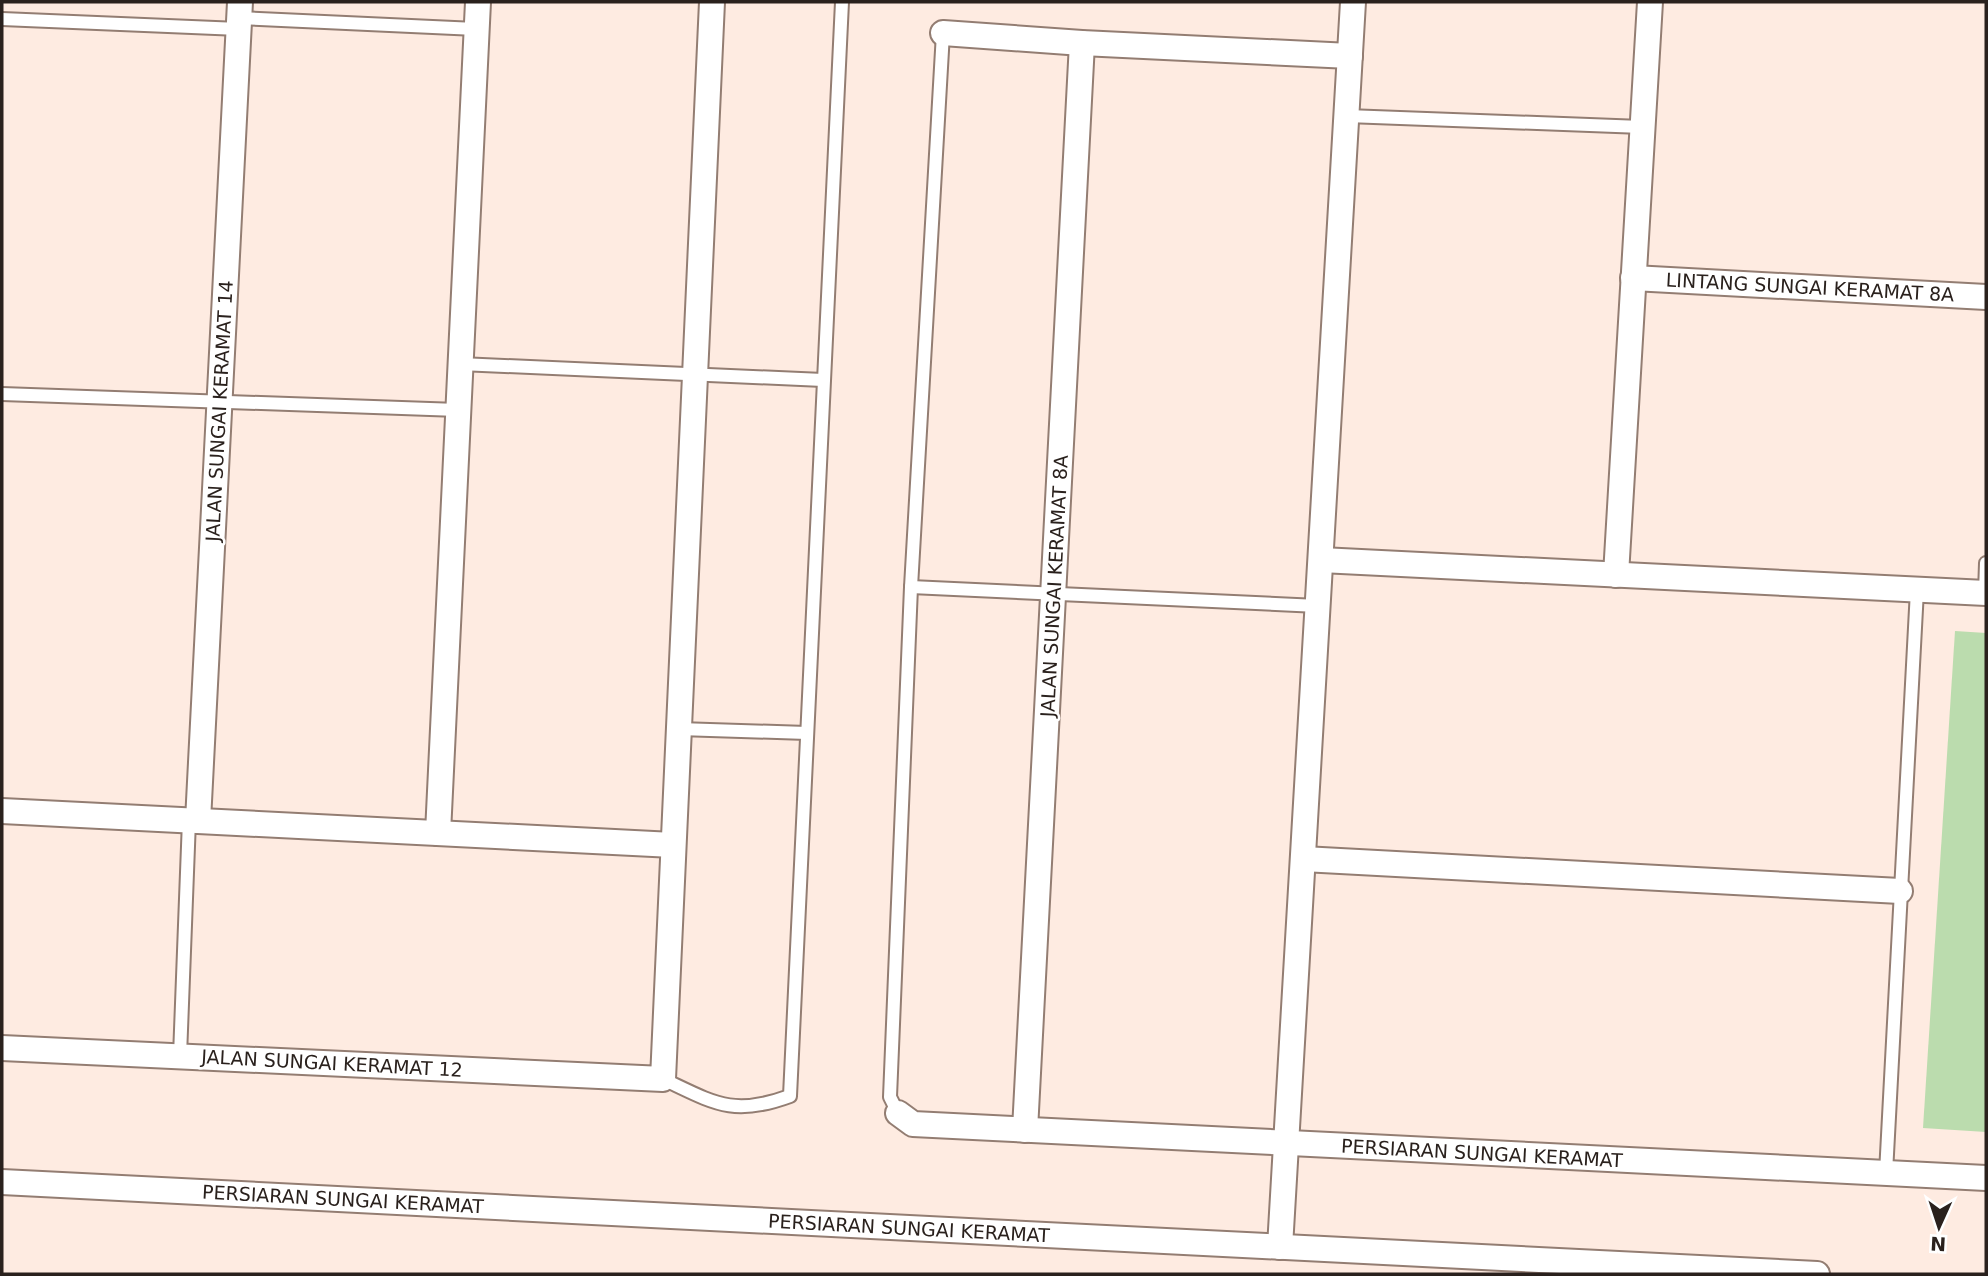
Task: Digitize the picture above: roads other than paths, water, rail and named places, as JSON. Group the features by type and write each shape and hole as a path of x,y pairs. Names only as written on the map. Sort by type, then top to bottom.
{"street":[{"path":"438,833 478,2"},
{"path":"663,1079 712,2"},
{"path":"1280,1247 1353,2"},
{"path":"1616,575 1650,2"},
{"name":"JALAN SUNGAI KERAMAT 14","path":"193,821 239,16"},
{"path":"943,33 1082,43 1350,56"},
{"name":"JALAN SUNGAI KERAMAT 8A","path":"1025,1130 1082,43"},
{"name":"LINTANG SUNGAI KERAMAT 8A","path":"1633,278 1986,296"},
{"path":"1321,560 1986,593"},
{"path":"2,811 673,845"},
{"path":"1303,859 1900,891"},
{"name":"JALAN SUNGAI KERAMAT 12","path":"2,1048 663,1079"},
{"name":"PERSIARAN SUNGAI KERAMAT","path":"898,1113 913,1124 1986,1178"},
{"name":"PERSIARAN SUNGAI KERAMAT","path":"2,1182 1280,1247 1545,1267 1817,1274"}],"lane":[{"path":"663,1079 718,1104 739,1107 750,1108 790,1096 842,2"},
{"path":"2,19 239,16 476,29"},
{"path":"898,1113 890,1097 911,587 943,33"},
{"path":"1346,116 1642,127"},
{"path":"460,364 823,380"},
{"path":"2,394 458,410"},
{"path":"1986,563 1986,593"},
{"path":"911,587 1318,606"},
{"path":"1886,1173 1917,590"},
{"path":"679,729 807,733"},
{"path":"180,1056 193,821"}]}
